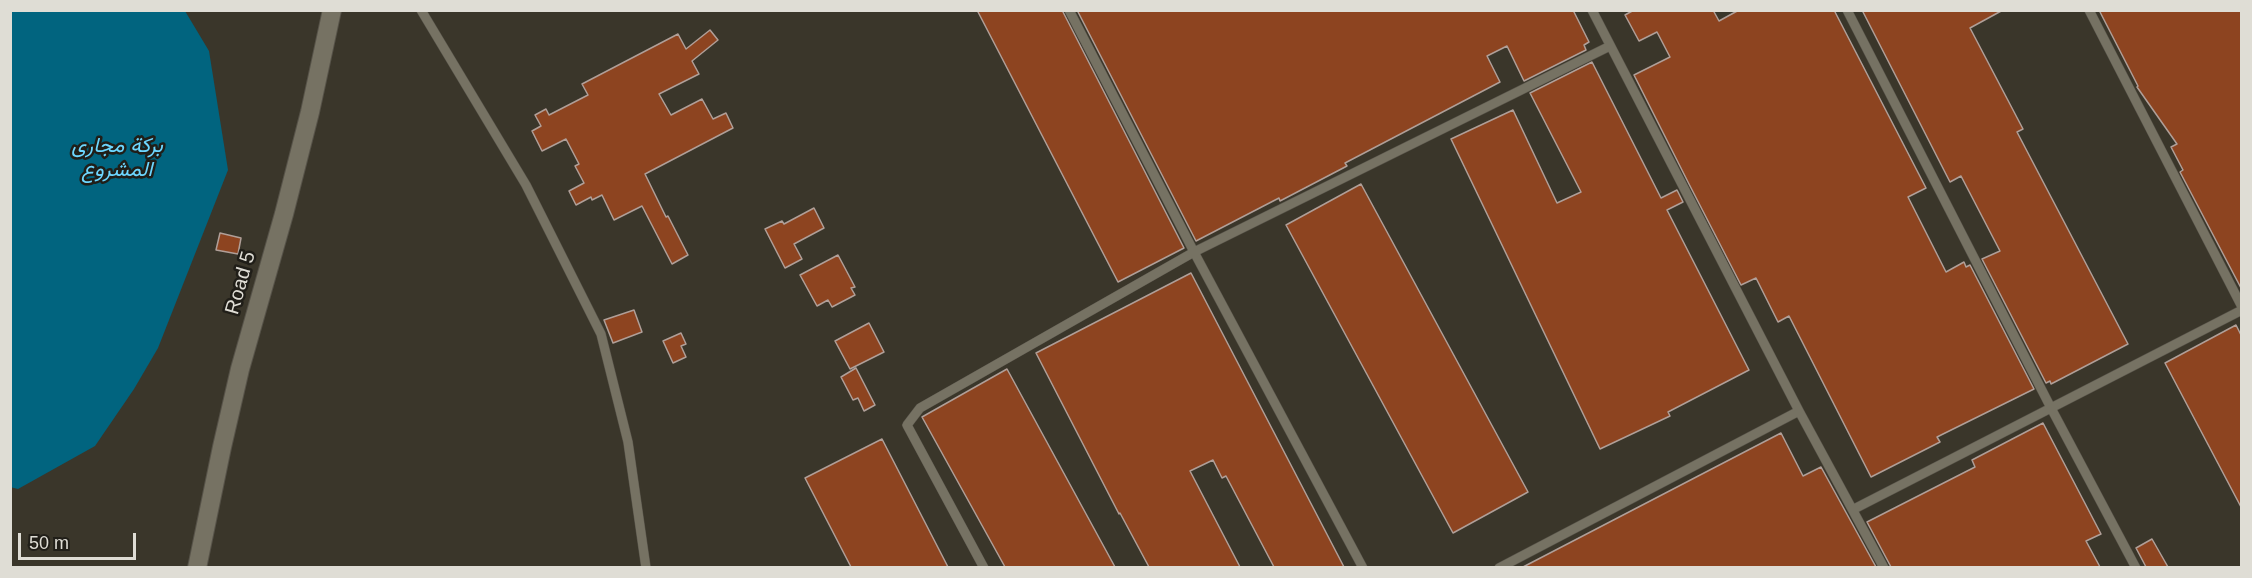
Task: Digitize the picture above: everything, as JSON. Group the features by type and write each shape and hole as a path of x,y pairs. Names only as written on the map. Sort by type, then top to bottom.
{"main road":[{"name":"Road 5","path":"197,567 235,391 287,203 332,10"}],"lane":[{"path":"421,10 526,185 601,334 628,442 646,567"},
{"path":"1069,10 1194,252 1363,567"},
{"path":"1592,10 1799,411 1884,567"},
{"path":"1847,10 2051,408 2136,567"},
{"path":"1854,509 2241,308 2089,10"},
{"path":"984,567 907,425 920,408 1194,252 1610,46"},
{"path":"1499,567 1799,411"}],"water":[{"name":"بركة مجارى المشروع","path":"10,11 185,11 209,51 228,170 158,348 134,389 95,446 18,489 10,487"}],"building":[{"path":"977,10 1062,10 1184,248 1118,282"},
{"path":"1077,10 1573,10 1589,42 1584,45 1586,50 1524,81 1507,46 1487,56 1500,82 1345,163 1347,166 1196,241"},
{"path":"1634,10 1713,10 1719,21 1739,10 1834,10 1926,188 1908,197 1946,272 1964,262 1966,267 1970,265 2034,389 1937,437 1940,442 1871,477 1789,316 1778,322 1756,278 1741,285 1689,184 1634,75 1670,57 1657,32 1639,41 1625,15"},
{"path":"1862,10 2003,10 1970,28 2023,129 2017,132 2128,344 2051,384 2050,381 2046,383 1982,259 2000,251 1961,176 1950,182"},
{"path":"2099,10 2241,10 2241,288 2180,172 2183,170 2171,147 2177,144 2137,87"},
{"path":"710,30 718,40 692,61 699,74 659,94 671,115 702,99 713,119 726,113 733,128 645,174 688,255 672,264 642,206 614,220 602,195 592,200 591,197 576,205 569,191 584,183 575,166 579,164 566,139 542,151 532,131 541,126 535,115 546,109 549,115 588,95 582,84 678,34 686,49"},
{"path":"1592,62 1661,198 1677,190 1683,202 1667,210 1749,370 1668,412 1670,416 1600,449 1451,139 1513,110 1557,203 1581,192 1530,93"},
{"path":"1361,184 1528,492 1453,533 1286,225"},
{"path":"814,208 824,228 794,244 802,259 785,268 765,229 782,221 784,224"},
{"path":"220,233 241,238 238,254 216,250"},
{"path":"838,255 855,287 851,288 855,295 832,307 828,300 817,306 800,275"},
{"path":"1191,273 1344,567 1274,567 1226,476 1222,478 1213,460 1190,471 1240,567 1149,567 1119,514 1036,353"},
{"path":"634,310 642,332 613,343 604,320"},
{"path":"869,323 884,352 850,369 835,341"},
{"path":"2236,325 2241,335 2241,507 2165,363"},
{"path":"681,333 686,344 681,346 686,357 673,363 663,341"},
{"path":"856,368 875,405 864,411 858,398 853,400 841,377"},
{"path":"1007,369 1115,567 1005,567 922,417"},
{"path":"2043,423 2101,534 2086,541 2100,567 1891,567 1867,522 1975,467 1972,460"},
{"path":"1781,433 1803,476 1821,467 1876,567 1523,567"},
{"path":"882,439 948,567 851,567 805,478"},
{"path":"2152,539 2168,567 2146,567 2136,548"}]}
